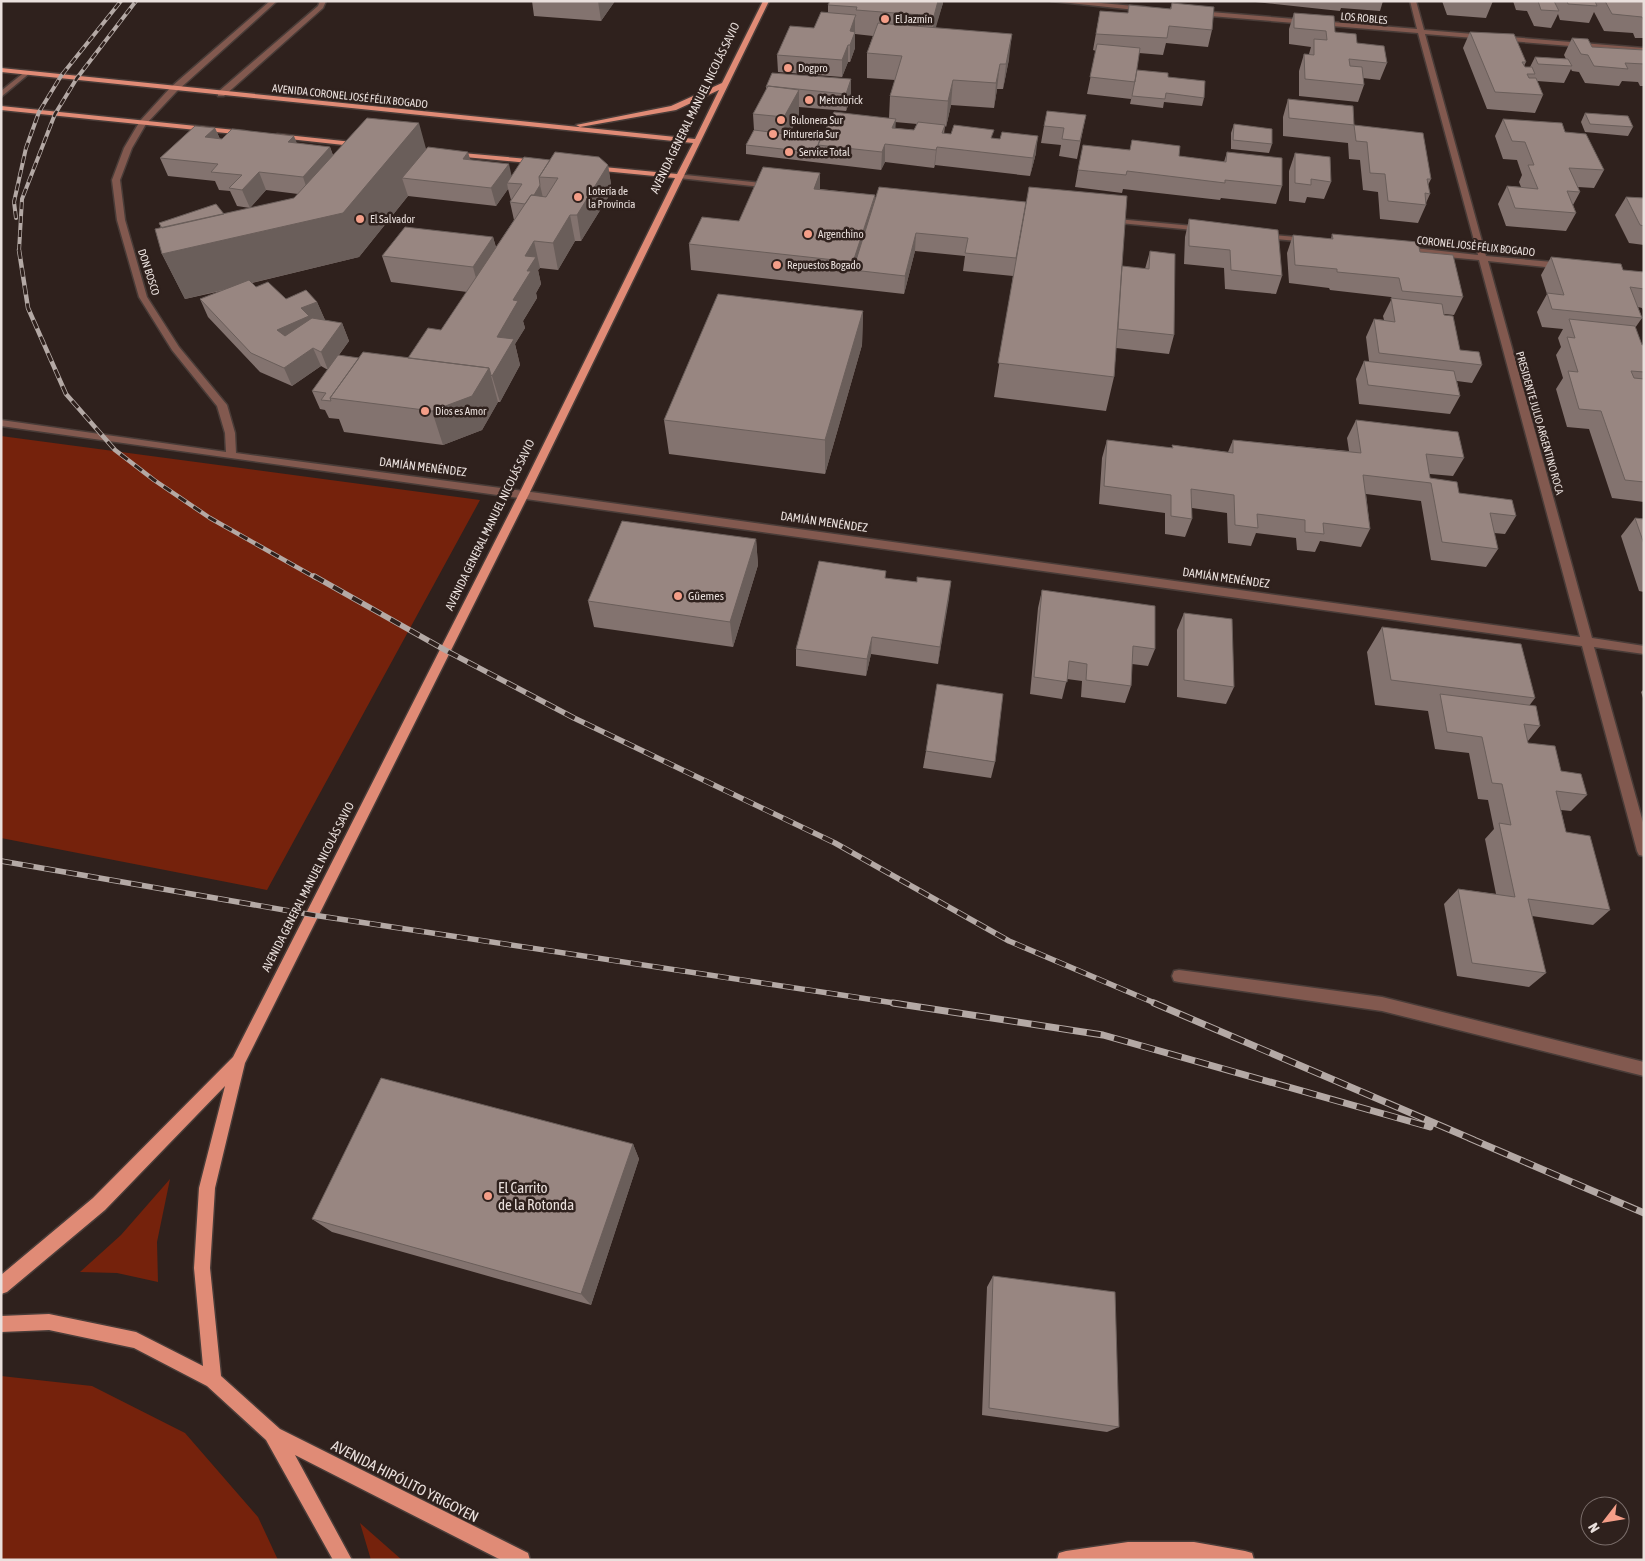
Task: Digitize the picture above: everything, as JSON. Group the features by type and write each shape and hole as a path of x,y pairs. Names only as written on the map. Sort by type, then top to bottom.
{"main road":[{"name":"AVENIDA GENERAL MANUEL NICOLÁS SAVIO","path":"213,1380 202,1268 207,1188 238,1062 524,494 766,1"},
{"name":"AVENIDA CORONEL JOSÉ FÉLIX BOGADO","path":"1,70 174,90 696,141"},
{"path":"560,128 673,108 724,85"},
{"path":"1,108 252,134"},
{"path":"272,136 371,146"},
{"path":"441,152 550,163"},
{"path":"580,166 679,176"},
{"name":"AVENIDA GENERAL MANUEL NICOLÁS SAVIO","path":"1,1286 99,1204 238,1062"},
{"path":"1,1324 49,1322 136,1340 213,1380 273,1434 343,1560"},
{"name":"AVENIDA HIPÓLITO YRIGOYEN","path":"273,1434 521,1560"},
{"path":"1066,1560 1128,1551 1194,1552 1246,1560"}],"street":[{"name":"DON BOSCO","path":"231,456 230,433 222,405 175,348 143,297 121,220 116,180 128,148 143,123 174,90 274,1"},
{"path":"221,94 321,7 323,1"},
{"path":"1054,1 1153,10"},
{"name":"PRESIDENTE JULIO ARGENTINO ROCA","path":"1412,1 1644,851"},
{"name":"LOS ROBLES","path":"1192,13 1644,50"},
{"path":"1,95 28,72"},
{"path":"679,176 778,186"},
{"path":"1095,218 1214,230"},
{"path":"1253,234 1313,240"},
{"name":"CORONEL JOSÉ FÉLIX BOGADO","path":"1392,249 1577,267"},
{"name":"DAMIÁN MENÉNDEZ","path":"1,422 231,456 524,494 1644,650"},
{"path":"1179,976 1382,1004 1644,1069"}],"shaded area":[{"path":"1,436 480,500 267,890 1,838"},
{"path":"170,1179 157,1242 158,1282 117,1273 80,1272 121,1235"},
{"path":"1,1376 92,1386 185,1433 258,1517 278,1560 1,1560"},
{"path":"360,1523 402,1560 371,1560"}],"building":[{"path":"830,1 938,1 934,16 856,10 857,7 828,5"},
{"path":"1538,1 1554,1 1559,11 1541,10"},
{"path":"1567,1 1595,1 1597,6 1568,4"},
{"path":"1605,1 1644,1 1644,21 1642,17 1612,14"},
{"path":"1172,3 1214,7 1212,30 1169,26 1167,38 1096,34 1100,11 1128,13 1129,5 1171,9"},
{"path":"821,12 856,15 850,31 855,32 842,60 777,55 790,26 814,28"},
{"path":"1294,13 1334,16 1335,32 1356,34 1357,43 1384,46 1387,63 1349,59 1350,66 1362,67 1364,85 1305,79 1304,54 1314,55 1314,39 1327,40 1326,31 1294,28"},
{"path":"878,23 1012,34 1006,64 1000,64 996,83 953,80 948,101 890,96 902,56 867,53"},
{"path":"1470,32 1514,34 1526,62 1522,62 1525,67 1532,67 1535,74 1527,74 1529,78 1536,78 1543,95 1495,92"},
{"path":"1572,38 1588,39 1592,47 1644,50 1644,64 1625,63 1628,69 1594,66 1588,55 1581,54"},
{"path":"1097,44 1140,48 1135,82 1090,77"},
{"path":"1535,57 1568,59 1572,66 1538,64"},
{"path":"1137,70 1168,73 1168,77 1205,81 1204,98 1166,93 1165,99 1132,96"},
{"path":"772,73 851,79 846,94 766,87"},
{"path":"768,86 799,90 784,117 753,114"},
{"path":"1288,99 1353,106 1354,125 1289,118"},
{"path":"1047,111 1086,115 1080,141 1062,139 1064,128 1044,126"},
{"path":"834,112 896,119 892,128 914,130 918,122 945,125 942,133 951,134 954,125 994,130 991,138 1000,139 1002,132 1038,136 1033,158 937,147 936,150 885,144 882,152 818,145"},
{"path":"1585,113 1628,116 1633,127 1590,124"},
{"path":"367,118 419,123 343,213 162,254 155,229 294,198"},
{"path":"1503,119 1562,123 1565,132 1586,134 1604,170 1569,168 1580,192 1567,191 1576,213 1515,208 1507,186 1538,189 1528,165 1534,165 1525,142 1512,141"},
{"path":"1234,124 1272,129 1272,144 1233,140"},
{"path":"1354,125 1423,133 1431,179 1427,179 1430,194 1425,193 1426,205 1388,201 1385,174 1370,173 1367,142 1356,141"},
{"path":"195,126 215,128 205,137 222,139 232,129 294,136 288,142 330,147 303,177 259,172 242,190 229,188 242,175 211,172 218,164 160,158"},
{"path":"754,130 820,139 818,153 746,145"},
{"path":"1132,140 1180,146 1179,156 1226,162 1227,152 1282,158 1282,186 1225,180 1225,183 1127,171 1126,175 1078,170 1083,145 1130,150"},
{"path":"428,147 468,152 463,159 509,164 491,188 402,178"},
{"path":"555,152 599,157 608,165 577,215 570,215 553,243 534,241 525,256 536,257 527,271 531,271 513,300 518,301 497,337 514,339 492,376 489,368 408,358 428,328 441,330 531,195 546,197 558,178 539,177"},
{"path":"1295,153 1330,157 1331,182 1311,179 1311,185 1295,183"},
{"path":"524,157 550,160 539,177 540,185 534,195 531,195 525,204 510,202 522,184 507,183"},
{"path":"763,167 820,173 814,189 875,195 853,262 689,244 702,217 739,221"},
{"path":"879,187 1026,202 1016,258 965,253 968,238 916,233 905,276 853,270"},
{"path":"1029,187 1127,196 1114,377 998,363"},
{"path":"1626,197 1644,198 1644,226 1640,225"},
{"path":"216,204 224,214 162,228 159,223"},
{"path":"1189,219 1278,230 1282,276 1231,270 1230,250 1189,246"},
{"path":"405,227 493,237 473,267 382,256"},
{"path":"1332,234 1418,242 1420,252 1453,255 1463,297 1402,291 1399,278 1337,272 1337,269 1295,265 1293,235 1333,239"},
{"path":"1150,251 1175,254 1174,335 1118,329 1122,266 1149,269"},
{"path":"1551,257 1621,264 1623,270 1644,272 1644,289 1630,287 1642,318 1552,309 1547,293 1564,295"},
{"path":"249,280 256,287 268,282 286,299 306,290 317,302 301,308 309,316 277,330 285,336 312,318 342,323 321,352 313,348 284,368 251,353 200,299"},
{"path":"718,294 863,311 825,440 664,420"},
{"path":"1391,298 1442,304 1444,315 1453,316 1460,350 1479,352 1482,365 1379,353 1374,319 1395,322"},
{"path":"1569,319 1635,326 1642,345 1644,345 1644,372 1631,371 1634,378 1644,379 1644,482 1625,480 1601,411 1579,409 1568,371 1578,372 1567,337 1575,338"},
{"path":"363,352 489,368 472,396 432,411 330,398"},
{"path":"338,355 359,358 330,398 331,401 321,400 326,393 312,391"},
{"path":"1364,361 1454,371 1460,396 1368,385"},
{"path":"1356,420 1458,432 1464,458 1426,454 1430,478 1457,482 1459,493 1512,500 1516,516 1490,513 1498,549 1442,542 1431,483 1363,475 1370,529 1323,523 1324,534 1305,532 1305,520 1257,514 1258,528 1235,525 1234,495 1191,489 1192,519 1171,516 1171,495 1104,486 1107,440 1173,448 1172,445 1233,453 1233,440 1361,453"},
{"path":"1635,518 1644,519 1644,544"},
{"name":"Güemes","path":"622,521 756,539 730,622 588,601"},
{"path":"819,561 886,571 885,578 917,582 917,577 951,581 940,647 872,637 867,659 796,649"},
{"path":"1042,590 1155,606 1155,649 1133,646 1131,686 1086,680 1087,664 1069,661 1067,682 1034,677"},
{"path":"1184,613 1232,619 1234,687 1184,680"},
{"path":"1382,627 1521,644 1535,698 1391,680"},
{"path":"937,684 1003,694 995,762 926,751"},
{"path":"1440,694 1536,706 1540,726 1524,724 1528,743 1555,746 1561,771 1581,774 1587,795 1556,791 1566,832 1590,836 1610,910 1528,899 1546,973 1472,963 1458,889 1515,897 1499,823 1511,825 1502,784 1492,783 1482,737 1447,732"},
{"name":"El Carrito de la Rotonda","path":"381,1078 633,1144 581,1294 312,1219"},
{"path":"993,1276 1115,1292 1119,1427 989,1408"}],"railway":[{"path":"16,218 14,202 26,148 39,112 61,76 121,1"},
{"path":"19,250 22,199 55,114 77,78 136,1"},
{"path":"19,250 28,308 66,394 115,450 154,480 210,518 316,578"},
{"path":"314,576 445,650 574,718 835,843 1009,941 1157,1004"},
{"path":"1,861 313,915 901,1004"},
{"path":"893,1003 1103,1035 1430,1127"},
{"path":"1154,1003 1474,1140"},
{"path":"1469,1138 1644,1213"}],"place":[{"name":"El Jazmín","path":"885,19"},
{"name":"Dogpro","path":"788,68"},
{"name":"Metrobrick","path":"809,100"},
{"name":"Bulonera Sur","path":"781,120"},
{"name":"Pinturería Sur","path":"773,134"},
{"name":"Service Total","path":"789,152"},
{"name":"Lotería de la Provincia","path":"578,197"},
{"name":"El Salvador","path":"360,219"},
{"name":"Argenchino","path":"808,234"},
{"name":"Repuestos Bogado","path":"777,265"},
{"name":"Dios es Amor","path":"425,411"},
{"name":"Güemes","path":"678,596"},
{"name":"El Carrito de la Rotonda","path":"488,1196"}]}
